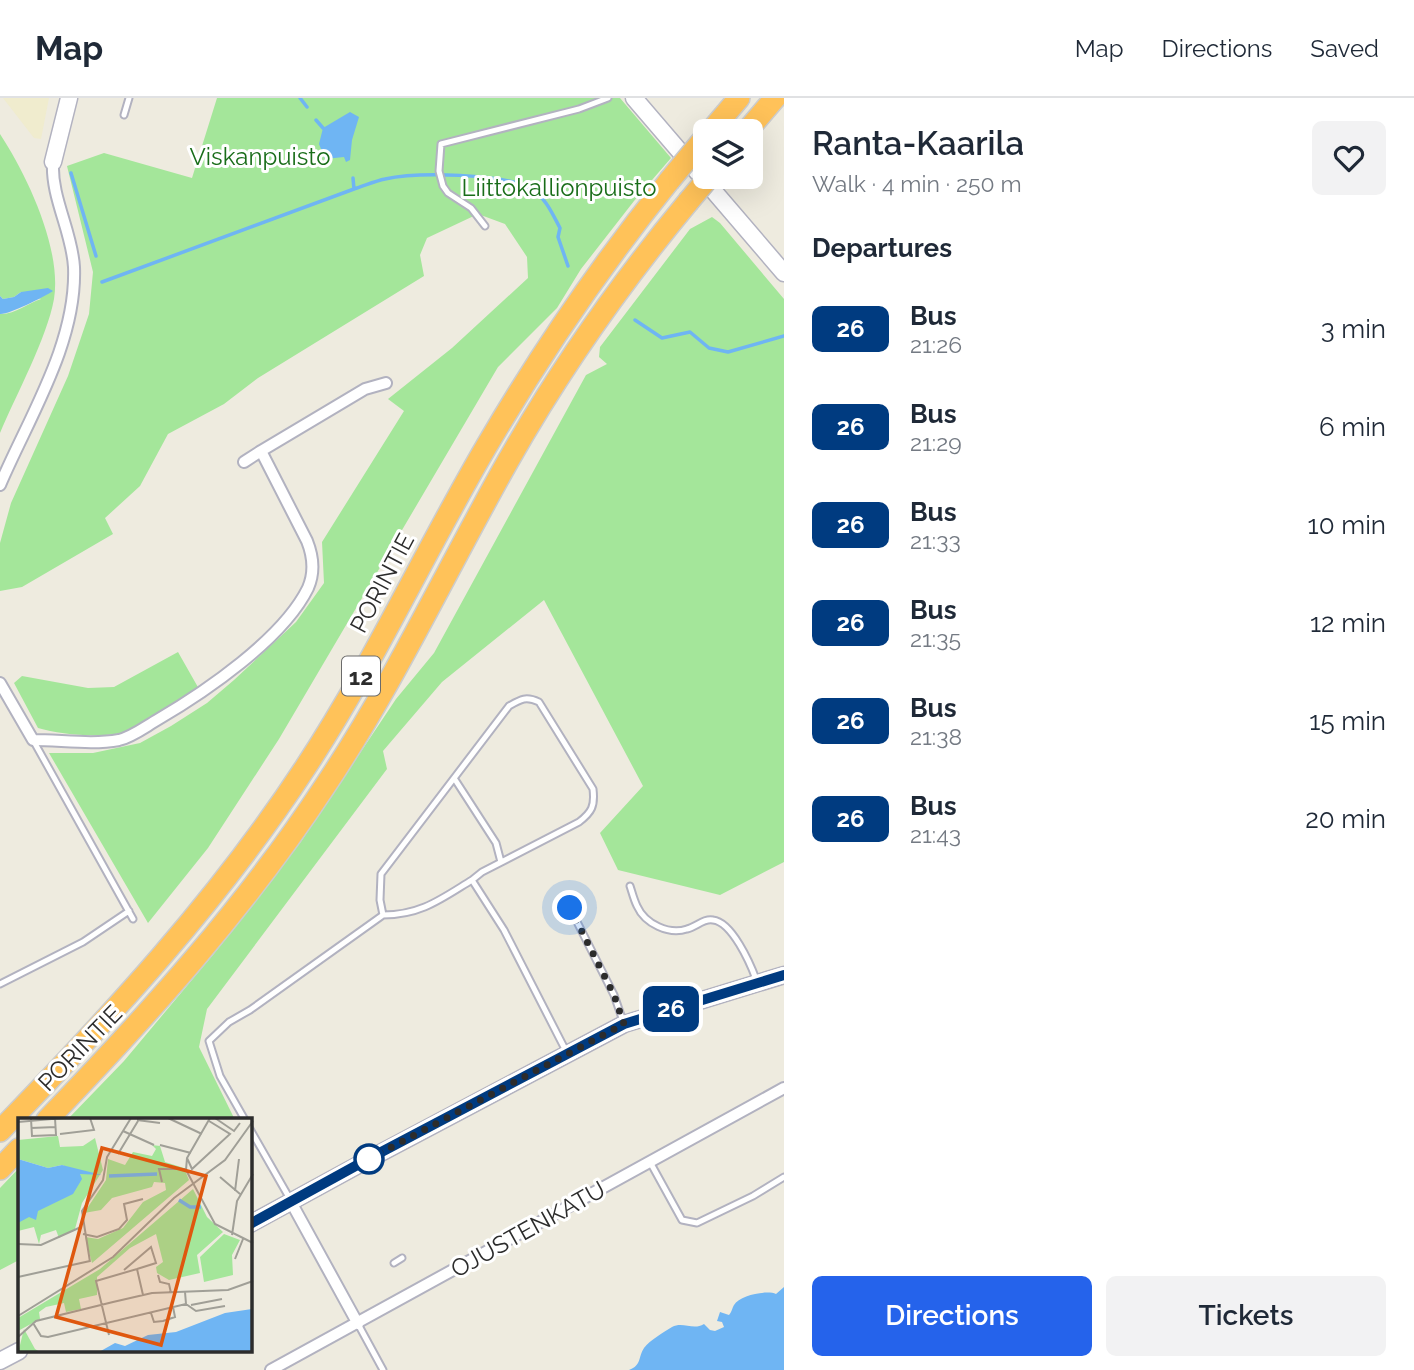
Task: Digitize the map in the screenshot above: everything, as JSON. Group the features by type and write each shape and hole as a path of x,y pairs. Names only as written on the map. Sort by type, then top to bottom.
{"highway":[{"name":"PORINTIE","path":"721,119 740,98"},
{"path":"757,119 775,98"},
{"name":"PORINTIE","path":"0,1131 135,988 265,827 346,703 485,449 531,372 599,270 693,152"},
{"name":"PORINTIE","path":"49,1118 151,1010 233,915 326,786 368,717 552,386 606,307 699,189"},
{"path":"0,1169 18,1150"}],"street":[{"path":"0,485 58,355 72,303 72,254 52,177 53,162 69,98"},
{"path":"634,98 784,273"},
{"path":"244,462 365,389 386,383"},
{"path":"0,682 3,698 33,740 120,740 198,695 270,636 308,587 312,572 312,555 300,525 261,451"},
{"path":"252,1223 624,1024 784,975"},
{"name":"OJUSTENKATU","path":"271,1370 784,1088"},
{"path":"291,1202 358,1324"},
{"path":"0,1361 18,1352"}],"lane":[{"path":"124,115 129,98"},
{"path":"485,226 471,208 448,192 440,175 441,144 608,98"},
{"path":"244,1118 220,1076 209,1041 229,1022 250,1010 383,915 404,915 425,908 501,862 579,822 591,813 595,801 593,789 539,702 522,698 509,706 381,874 380,900 383,915"},
{"path":"33,740 133,919"},
{"path":"454,778 496,843 501,862"},
{"path":"75,835 84,831"},
{"path":"472,880 504,930 567,1053"},
{"path":"630,886 637,908 647,920 659,927 673,931 713,920 729,928 757,982"},
{"path":"570,908 614,995 624,1024"},
{"path":"0,984 83,942 129,911"},
{"path":"252,1133 291,1202"},
{"path":"650,1162 682,1220 690,1223 697,1223 753,1196 784,1177"},
{"path":"394,1263 402,1258"},
{"path":"358,1324 383,1370"}],"shaded area":[{"path":"3,98 49,98 41,139 34,138"}],"green space":[{"path":"217,98 620,98 671,158 581,269 557,308 498,367 279,739 208,848 148,923 49,753 93,753 140,743 207,703 296,622 324,583 322,542 404,411 388,399 452,348 528,278 527,257 505,224 478,214 427,238 420,255 424,276 258,378 224,404 168,434 140,486 105,518 113,534 22,587 0,591 0,543 11,503 68,376 89,314 93,272 67,166 104,153 192,178"},
{"path":"0,134 21,170 40,213 53,258 55,279 54,299 45,331 0,433 0,314 16,311 41,299 21,292 14,297 3,299 0,296"},
{"path":"712,217 784,299 784,862 720,895 618,870 600,833 643,786 544,600 442,682 383,751 387,769 207,1009 199,1047 234,1118 69,1118 124,1061 217,950 300,843 396,699 434,653 586,375 607,364 599,357 600,347 690,229"},
{"path":"178,652 199,689 128,731 119,733 83,735 38,728 14,683 22,676 88,688 114,687"},
{"path":"18,1169 18,1261 0,1270 0,1188"}],"water":[{"path":"350,112 359,117 352,140 350,160 346,162 344,157 325,159 319,144 323,128"},
{"path":"48,288 53,291 18,309 0,314 0,296 3,299 14,297 21,292"},
{"path":"784,1287 784,1370 629,1370 638,1363 647,1345 672,1327 696,1327 704,1324 715,1331 724,1327 722,1322 717,1321 720,1312 729,1315 737,1301 760,1293 776,1294"}],"waterway":[{"path":"300,98 307,107"},
{"path":"316,120 323,128"},
{"path":"71,173 96,256"},
{"path":"102,282 373,182 417,175 482,177 531,189 545,201 560,228 558,237 568,266"},
{"path":"353,178 354,189"},
{"path":"635,320 662,338 690,332 709,348 728,352 784,336"}],"bus line":[{"name":"26","path":"252,1223 624,1024 784,975"}],"route":[{"path":"369,1159 624,1024 614,995 570,908"}],"park label":[{"name":"Viskanpuisto","path":"260,156"},
{"name":"Liittokallionpuisto","path":"559,187"}]}
